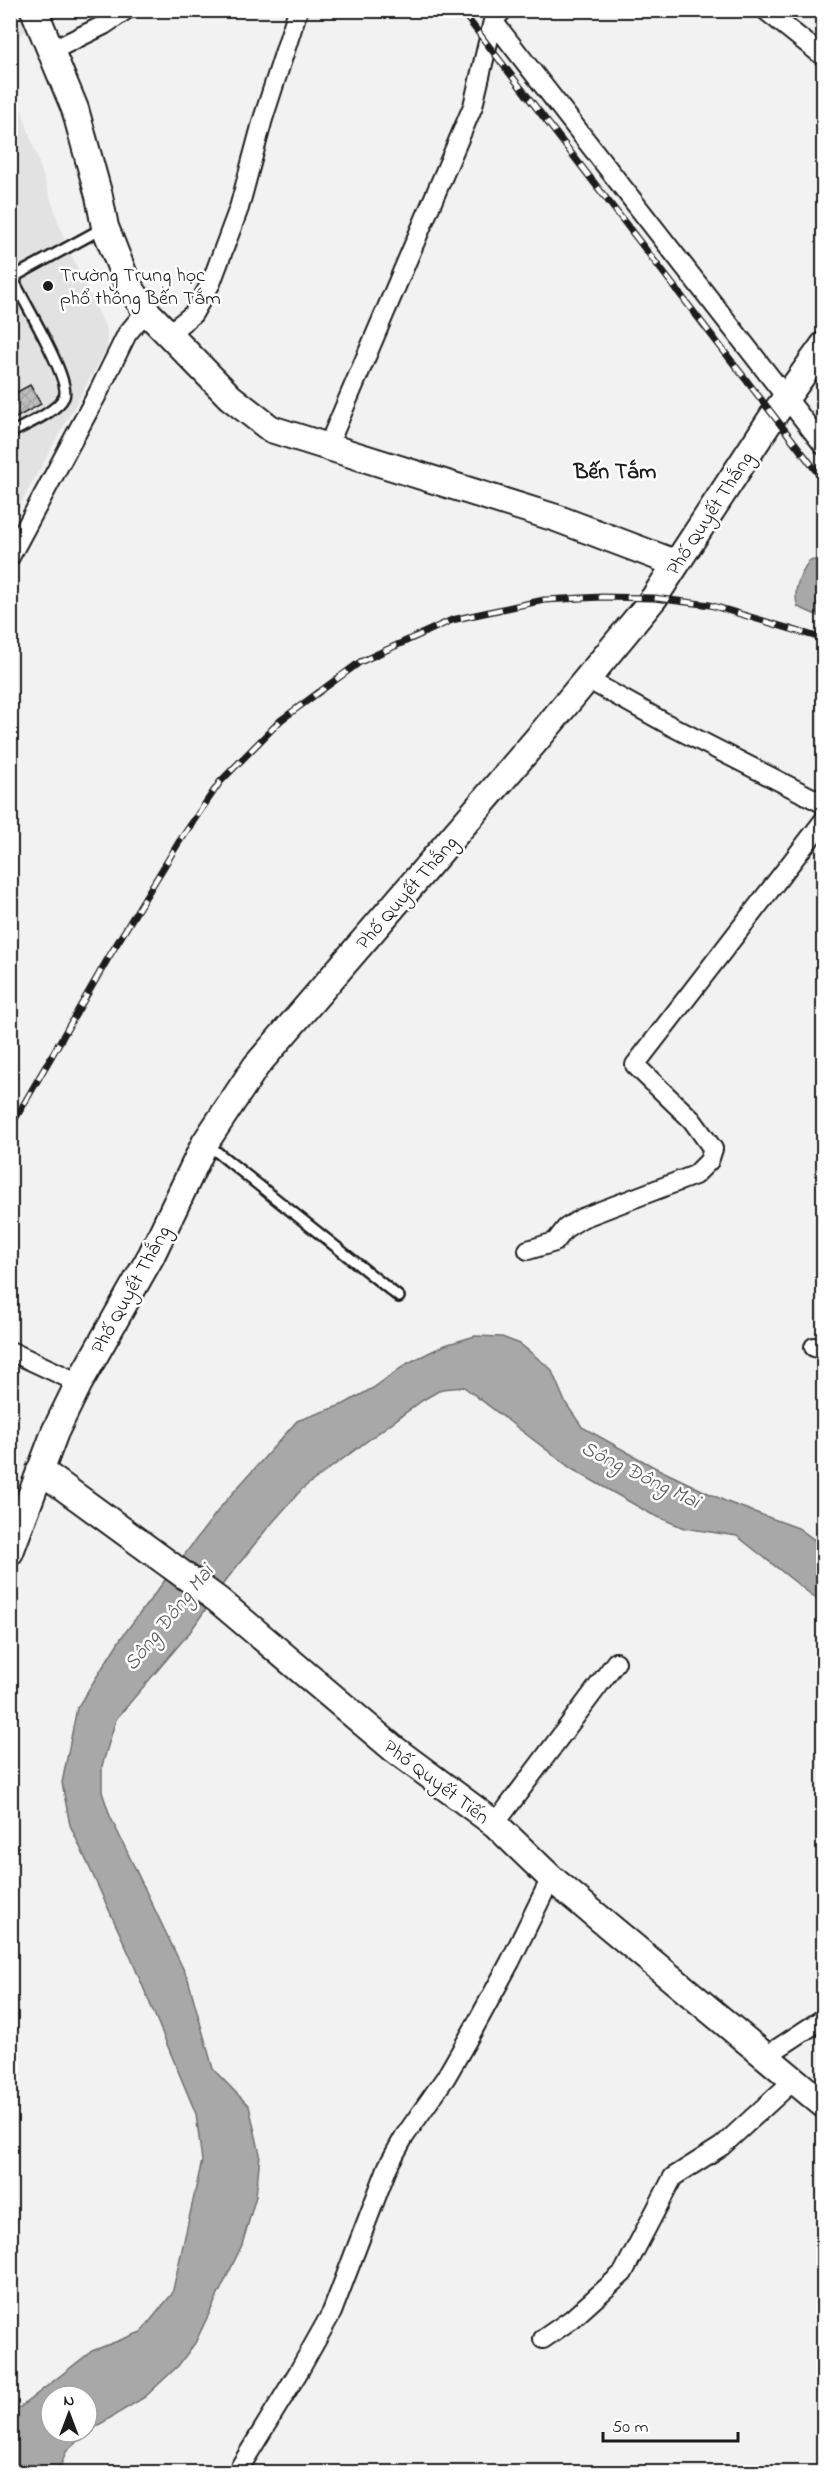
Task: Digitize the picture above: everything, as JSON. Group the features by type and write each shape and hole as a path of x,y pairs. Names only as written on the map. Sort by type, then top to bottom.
{"street":[{"path":"34,10 75,109 99,196 105,227 128,285 146,311 231,397 271,429 556,518 675,563"},
{"path":"51,51 104,25 126,10"},
{"path":"168,334 193,315 211,283 238,208 263,119 298,10"},
{"path":"765,10 824,57"},
{"path":"328,446 473,106 498,16"},
{"path":"498,16 763,370 824,446"},
{"path":"10,557 127,334 146,311"},
{"name":"Phố Quyết Thắng","path":"10,1552 55,1432 79,1383 151,1256 205,1143 256,1066 654,598 675,563 824,345"},
{"path":"587,679 691,737 824,804"},
{"path":"528,1250 555,1242 566,1228 592,1213 695,1174 709,1161 713,1149 692,1119 635,1065 824,820"},
{"path":"10,1351 79,1383"},
{"name":"Phố Quyết Tiến","path":"40,1470 218,1600 394,1749 495,1824 551,1878 794,2080 820,2096"},
{"path":"495,1824 616,1662"},
{"path":"237,2472 332,2312 388,2166 404,2137 446,2077 473,2030 510,1962 551,1878"},
{"path":"766,2056 824,2018"},
{"path":"543,2339 572,2319 623,2273 673,2177 722,2146 794,2080"}],"lane":[{"path":"10,433 56,407 65,396 66,388 15,279 17,275 57,251 105,227"},
{"path":"205,1143 399,1298"}],"shaded area":[{"path":"11,11 22,11 31,27 11,41"},
{"name":"Trường Trung học phổ thông Bến Tắm","path":"10,75 65,242 107,330 107,348 11,521"}],"water":[{"path":"824,559 823,618 798,607 796,588 809,561"},
{"name":"Sông Đông Mai","path":"475,1336 502,1337 520,1344 551,1369 565,1402 582,1427 654,1467 727,1502 798,1528 823,1546 823,1604 737,1536 684,1528 651,1514 572,1469 464,1387 442,1389 423,1400 302,1489 265,1531 223,1584 190,1632 116,1719 102,1766 102,1792 110,1816 188,1979 213,2069 249,2106 260,2154 256,2196 242,2245 195,2343 178,2366 145,2397 99,2425 99,2384 50,2384 92,2351 141,2332 172,2294 202,2161 196,2114 131,1958 70,1825 62,1783 77,1708 121,1638 223,1504 297,1421 344,1404 373,1388 408,1363 445,1345"},
{"path":"39,2392 39,2444 74,2444 66,2452 58,2472 11,2472 10,2415"}],"building":[{"path":"30,385 41,404 10,421 10,396"}],"railway":[{"path":"461,10 824,481"},
{"path":"10,1128 110,955 179,842 220,782 281,720 360,662 452,620 544,600 602,597 654,598 710,605 824,639"}],"place":[{"name":"Trường Trung học phổ thông Bến Tắm","path":"48,286"}],"district":[{"name":"Bến Tắm","path":"615,470"}]}
